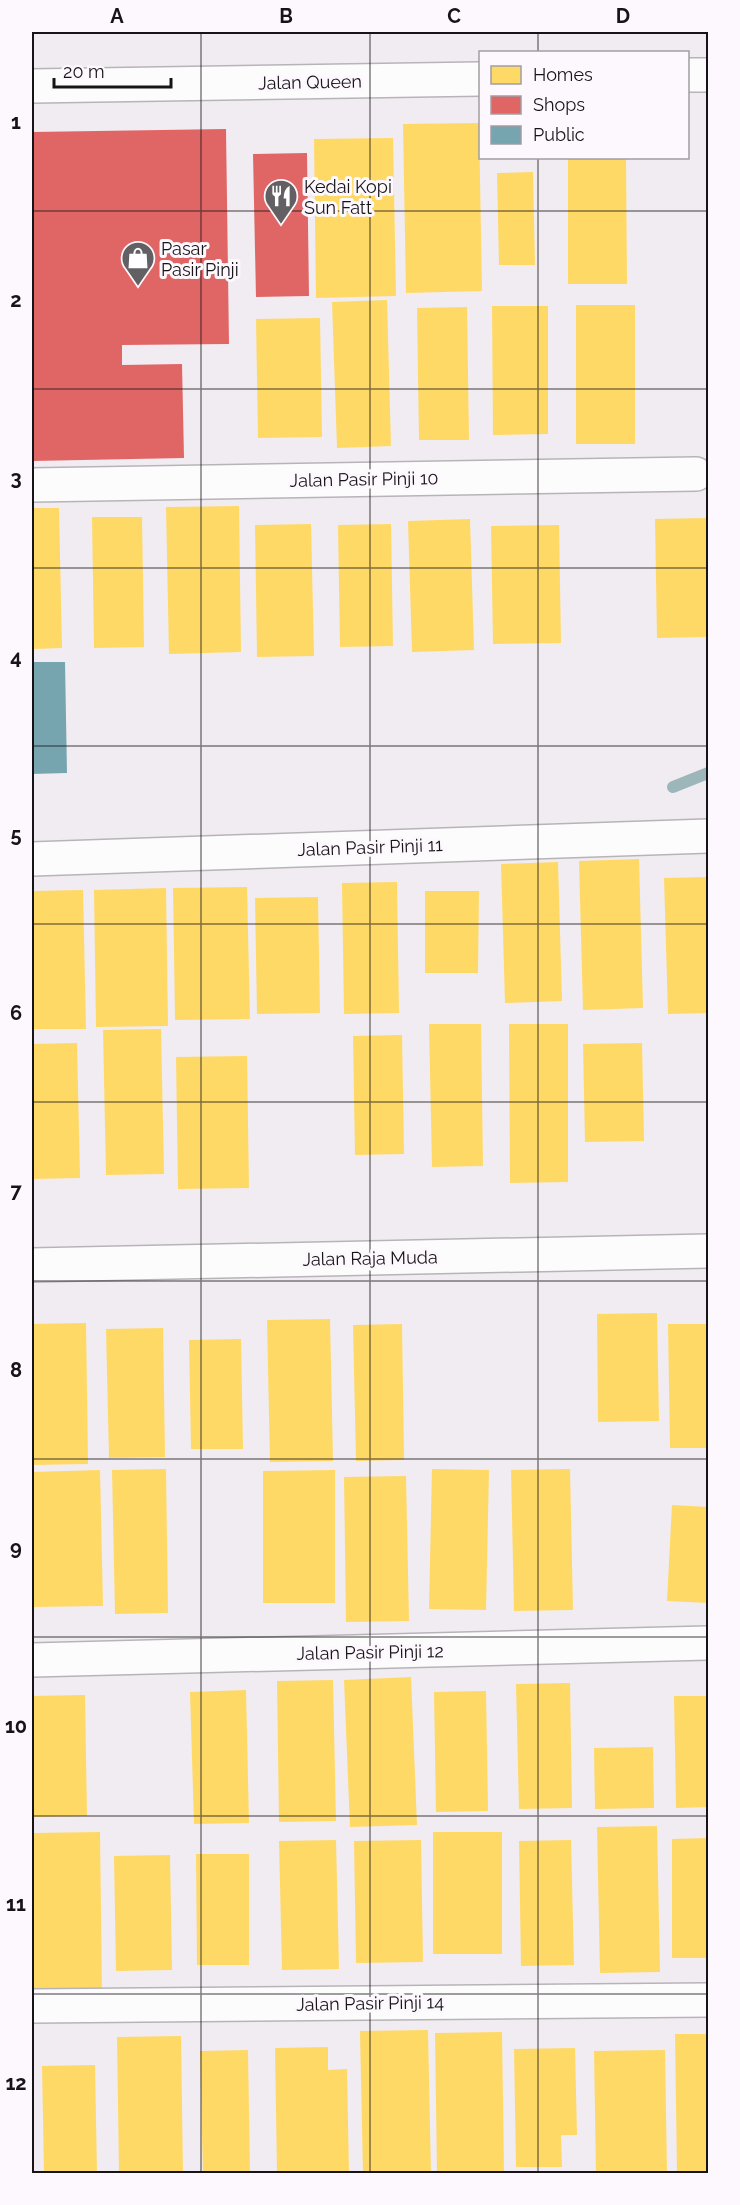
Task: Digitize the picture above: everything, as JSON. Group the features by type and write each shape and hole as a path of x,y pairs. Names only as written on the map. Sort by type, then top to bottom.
{"street":[{"path":"689,75 708,75"},
{"name":"Jalan Queen","path":"32,86 479,79"},
{"name":"Jalan Pasir Pinji 10","path":"32,485 696,474"},
{"name":"Jalan Pasir Pinji 11","path":"32,859 708,836"},
{"name":"Jalan Raja Muda","path":"32,1264 708,1251"},
{"name":"Jalan Pasir Pinji 12","path":"32,1660 708,1643"},
{"name":"Jalan Pasir Pinji 14","path":"32,2006 708,2000"}],"building: Homes":[{"path":"479,123 482,291 406,293 403,124"},
{"path":"393,138 396,296 316,298 314,139"},
{"path":"568,159 626,159 627,284 568,284"},
{"path":"533,172 535,265 499,265 497,173"},
{"path":"387,300 391,446 337,448 332,302"},
{"path":"576,305 635,305 635,444 576,444"},
{"path":"492,306 548,306 548,434 493,435"},
{"path":"467,307 469,440 419,440 417,308"},
{"path":"320,318 322,437 258,438 256,319"},
{"path":"239,506 241,652 169,654 166,507"},
{"path":"32,508 59,508 62,648 32,649"},
{"path":"92,517 142,517 144,647 94,648"},
{"path":"708,518 708,637 657,638 655,519"},
{"path":"470,519 474,650 412,652 408,521"},
{"path":"311,524 314,656 257,657 255,525"},
{"path":"391,524 393,646 340,647 338,525"},
{"path":"559,525 561,643 493,644 491,526"},
{"path":"639,859 643,1008 583,1010 579,861"},
{"path":"558,862 562,1001 505,1003 501,864"},
{"path":"708,877 708,1013 668,1014 664,878"},
{"path":"397,882 399,1013 344,1014 342,883"},
{"path":"247,887 250,1019 175,1020 173,888"},
{"path":"166,888 168,1026 96,1027 94,890"},
{"path":"83,890 86,1029 32,1029 32,891"},
{"path":"425,891 479,891 478,973 425,973"},
{"path":"318,897 320,1013 257,1014 255,898"},
{"path":"429,1024 481,1024 483,1166 432,1167"},
{"path":"509,1024 568,1024 568,1182 510,1183"},
{"path":"161,1029 164,1174 106,1175 103,1030"},
{"path":"402,1035 404,1154 355,1155 353,1036"},
{"path":"77,1043 80,1178 32,1179 32,1044"},
{"path":"642,1043 644,1141 585,1142 583,1044"},
{"path":"247,1056 249,1188 178,1189 176,1057"},
{"path":"657,1313 659,1421 598,1422 597,1314"},
{"path":"330,1319 333,1461 270,1462 267,1320"},
{"path":"86,1323 88,1464 32,1465 32,1324"},
{"path":"402,1324 404,1460 356,1461 353,1325"},
{"path":"668,1324 708,1324 708,1448 670,1448"},
{"path":"163,1328 165,1457 109,1458 106,1329"},
{"path":"241,1339 243,1449 191,1449 189,1340"},
{"path":"166,1469 168,1613 115,1614 112,1470"},
{"path":"432,1469 489,1470 486,1610 429,1609"},
{"path":"570,1469 573,1610 514,1611 511,1470"},
{"path":"100,1470 103,1606 32,1607 32,1472"},
{"path":"335,1470 335,1603 263,1603 263,1471"},
{"path":"406,1476 409,1621 346,1622 344,1477"},
{"path":"672,1505 708,1507 708,1603 667,1601"},
{"path":"411,1677 417,1825 350,1827 344,1680"},
{"path":"333,1680 336,1821 279,1822 277,1681"},
{"path":"570,1683 572,1808 519,1809 516,1684"},
{"path":"246,1690 249,1823 194,1824 190,1692"},
{"path":"486,1691 488,1811 436,1812 434,1692"},
{"path":"85,1695 87,1816 32,1817 32,1696"},
{"path":"674,1696 708,1696 708,1807 676,1808"},
{"path":"653,1747 654,1808 595,1809 594,1748"},
{"path":"657,1826 660,1972 600,1973 597,1827"},
{"path":"100,1832 102,1994 32,1995 32,1833"},
{"path":"433,1832 502,1832 502,1954 433,1954"},
{"path":"708,1838 708,1958 672,1958 672,1839"},
{"path":"336,1840 339,1969 282,1970 279,1841"},
{"path":"421,1840 423,1962 356,1963 354,1841"},
{"path":"571,1840 574,1965 521,1966 519,1841"},
{"path":"196,1854 249,1854 249,1965 197,1965"},
{"path":"170,1855 172,1970 116,1971 114,1856"},
{"path":"428,2030 431,2174 363,2174 360,2031"},
{"path":"502,2032 504,2174 437,2174 435,2033"},
{"path":"675,2034 708,2034 708,2174 677,2174"},
{"path":"181,2036 183,2174 119,2174 117,2037"},
{"path":"328,2047 328,2070 347,2069 349,2174 277,2174 275,2048"},
{"path":"575,2048 577,2135 561,2135 562,2167 516,2167 514,2049"},
{"path":"248,2050 250,2174 203,2174 200,2051"},
{"path":"665,2050 667,2174 596,2174 594,2051"},
{"path":"95,2065 97,2174 44,2174 42,2066"}],"building: Shops":[{"name":"Pasar Pasir Pinji","path":"226,129 229,344 122,345 122,365 182,364 184,458 32,461 32,132"},
{"name":"Kedai Kopi Sun Fatt","path":"307,153 309,296 256,297 253,154"}],"building: Public":[{"path":"32,662 65,662 67,773 32,774"}],"waterway":[{"path":"673,787 708,773"}],"place":[{"name":"Kedai Kopi Sun Fatt","path":"281,225"},
{"name":"Pasar Pasir Pinji","path":"138,287"}]}
